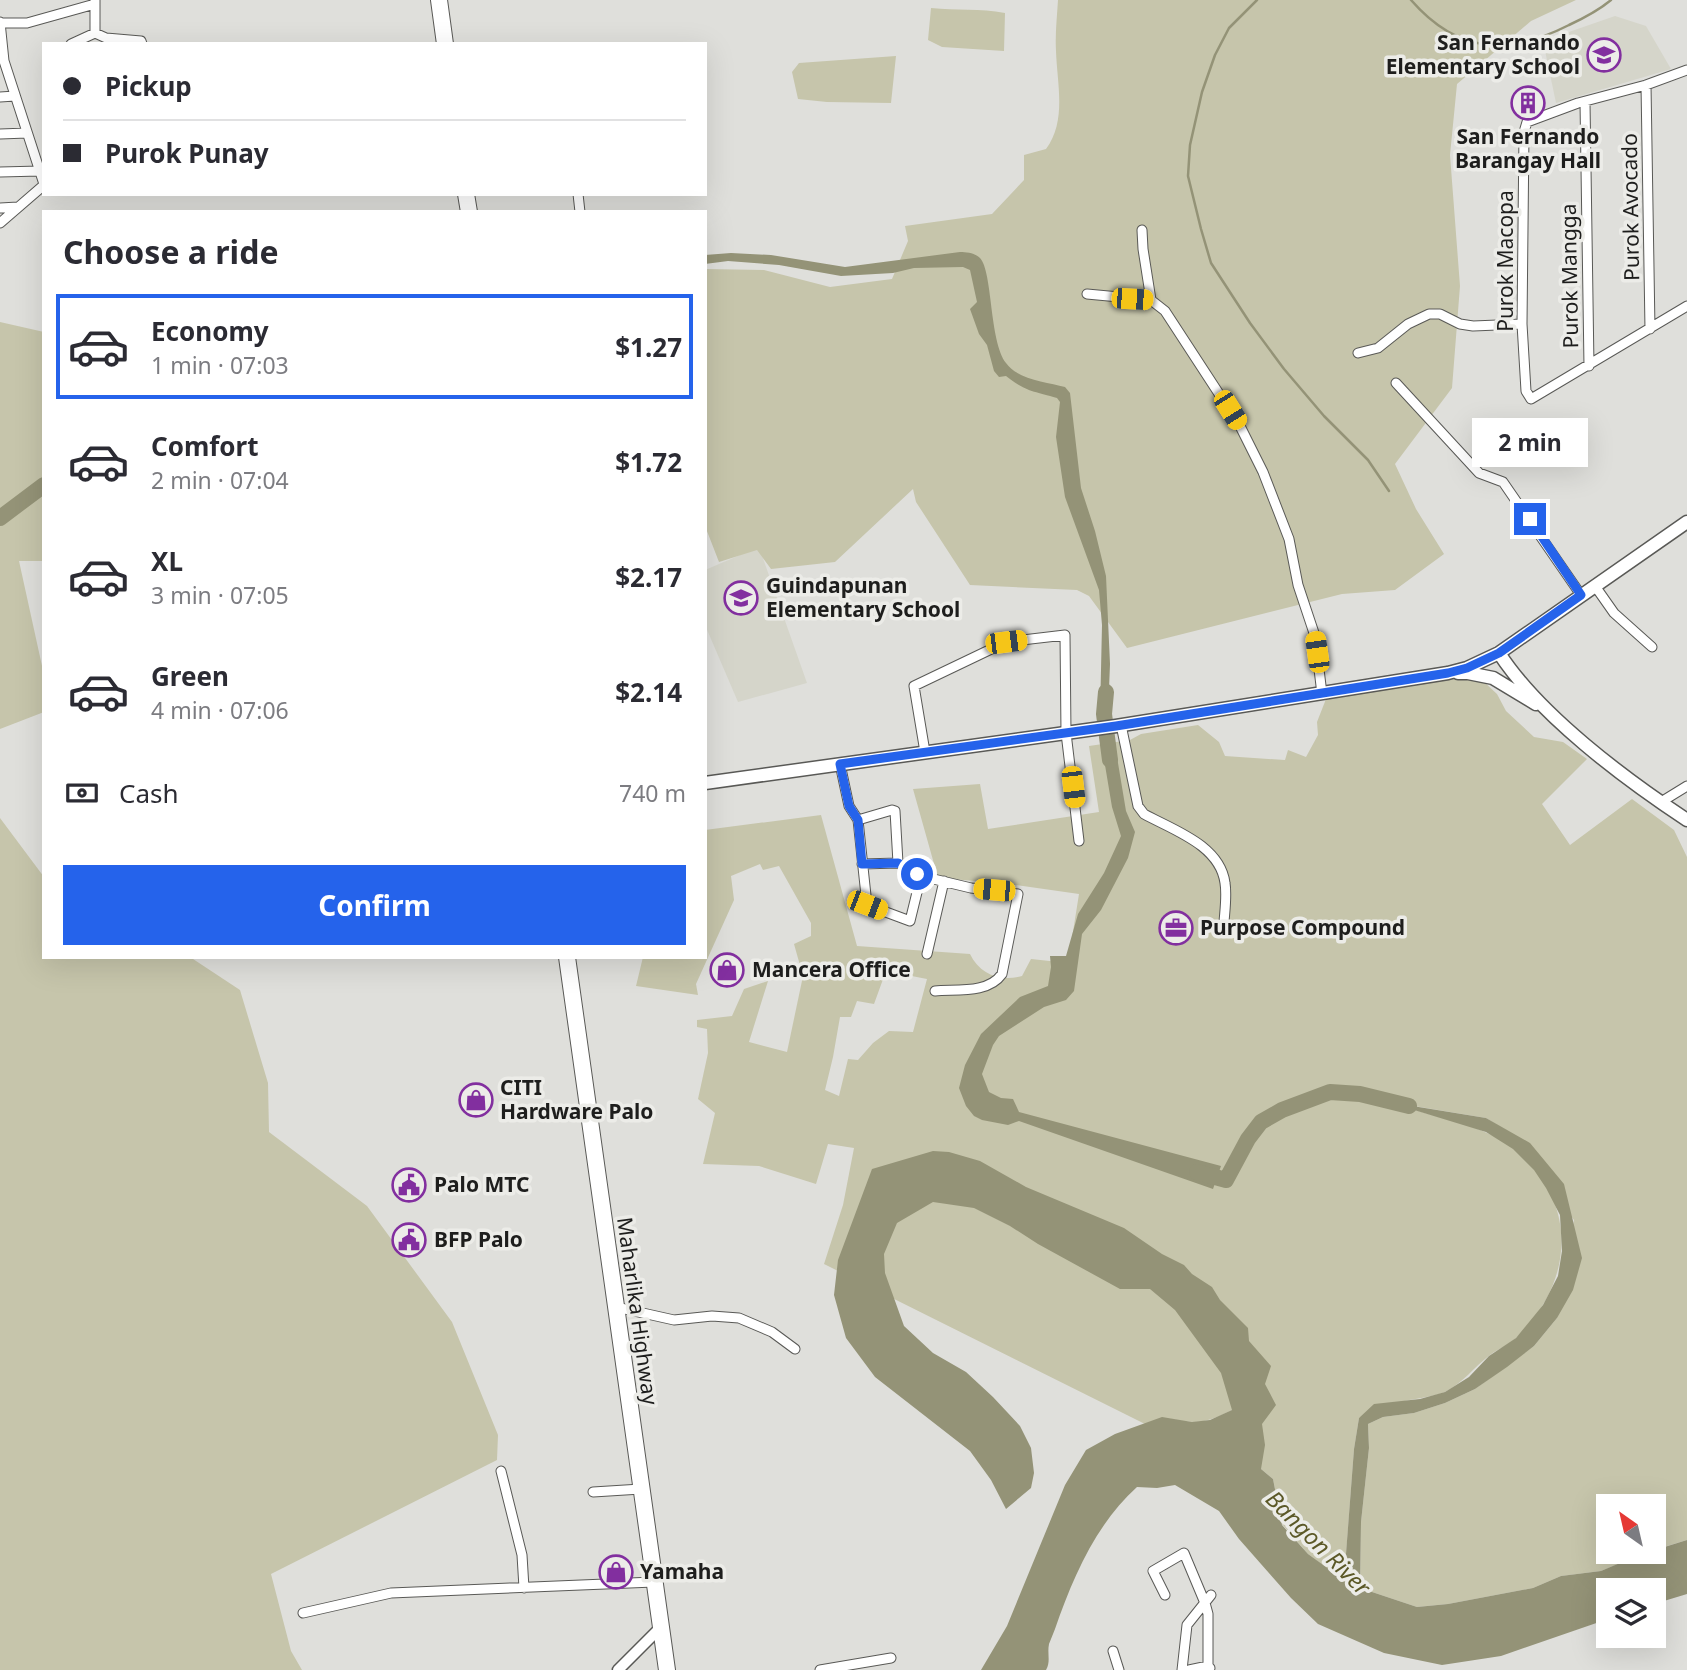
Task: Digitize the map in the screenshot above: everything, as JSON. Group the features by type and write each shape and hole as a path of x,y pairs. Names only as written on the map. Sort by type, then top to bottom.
{"highway":[{"path":"439,0 445,42"},
{"name":"Maharlika Highway","path":"568,959 667,1670"}],"main road":[{"path":"1448,673 1499,653 1687,522"},
{"path":"1499,653 1540,705 1687,820"},
{"path":"1483,661 1480,669 1530,702 1540,705"},
{"path":"707,783 1096,729 1448,673 1468,673 1493,678"}],"street":[{"path":"42,178 2,61 0,23 27,23 95,2 95,33"},
{"path":"75,42 95,33 106,38 141,42"},
{"path":"1585,102 1687,70"},
{"name":"Purok Avocado","path":"1646,85 1650,329"},
{"path":"0,97 15,96"},
{"name":"Purok Macopa","path":"1585,102 1527,122 1524,132 1522,324 1526,391 1531,399 1589,366"},
{"name":"Purok Mangga","path":"1585,102 1589,366"},
{"path":"0,134 27,133"},
{"path":"0,172 40,171"},
{"path":"0,223 42,186"},
{"path":"0,208 18,207"},
{"path":"1142,230 1151,300"},
{"path":"1087,294 1151,300 1165,310 1243,431 1263,472 1290,541 1298,585 1315,636 1322,694"},
{"path":"1589,366 1687,306"},
{"path":"1357,353 1378,348 1408,324 1429,314 1440,314 1460,324 1473,326 1522,324"},
{"path":"1396,383 1479,473 1503,482 1581,595"},
{"path":"1595,586 1614,613 1652,647"},
{"path":"925,752 914,686 1006,642 1065,635 1066,733 1079,841"},
{"path":"1119,725 1138,806 1144,814 1203,846 1217,862 1225,881 1224,922"},
{"path":"840,764 849,806 858,820 867,905 910,921 921,876"},
{"path":"1661,802 1687,786"},
{"path":"858,820 895,811 898,863"},
{"path":"862,864 898,863 921,876 971,888 1018,894 1002,974 996,982 987,987 935,991"},
{"path":"928,954 944,881"},
{"path":"616,1307 674,1320 712,1316 739,1318 772,1332 795,1349"},
{"path":"502,1471 522,1555 524,1588"},
{"path":"593,1492 641,1489"},
{"path":"1165,1595 1153,1571 1184,1553 1208,1599 1210,1668 1189,1670"},
{"path":"303,1613 391,1593 654,1582"},
{"path":"1182,1670 1187,1625 1208,1599"},
{"path":"618,1670 661,1627"},
{"path":"1113,1651 1119,1670"},
{"path":"820,1670 891,1658"}],"shaded area":[{"name":"San Fernando Elementary School","path":"1615,16 1646,26 1671,69 1556,103 1543,41"},
{"path":"960,252 976,255 984,266 997,339 1006,363 1025,377 1065,387 1070,393 1081,488 1106,576 1110,664 1108,714 1100,715 1102,625 1099,590 1065,497 1056,437 1060,402 1057,398 1025,388 1006,376 999,377 994,371 987,345 979,334 970,309 977,302 970,270 963,267 914,268 893,273 841,276 779,265 728,261 707,264 707,255 771,255 845,267"},
{"name":"Guindapunan Elementary School","path":"759,547 807,683 738,702 707,630 707,569"},
{"path":"1114,739 1126,811 1135,832 1128,858 1101,910 1082,934 1074,991 1066,1000 1044,1007 999,1036 982,1074 989,1092 1001,1098 1013,1099 1019,1112 1221,1166 1213,1189 1019,1121 1008,1125 982,1120 974,1116 966,1106 959,1088 965,1065 981,1034 1020,997 1048,986 1050,956 1066,956 1078,914 1104,873 1121,836 1112,807 1101,741"},
{"path":"1388,1102 1486,1118 1530,1143 1564,1184 1582,1258 1573,1290 1557,1318 1534,1346 1507,1367 1475,1389 1445,1403 1414,1413 1383,1417 1368,1424 1369,1448 1361,1522 1360,1588 1417,1607 1448,1604 1533,1588 1561,1576 1601,1571 1618,1564 1666,1564 1666,1547 1687,1540 1687,1594 1666,1600 1666,1578 1596,1578 1596,1623 1501,1656 1442,1665 1384,1653 1318,1624 1239,1539 1219,1511 1175,1485 1137,1487 1109,1517 1087,1552 1049,1644 1046,1670 981,1670 1007,1626 1065,1485 1086,1450 1115,1434 1162,1417 1192,1422 1210,1420 1232,1410 1221,1373 1175,1310 1150,1289 1120,1289 974,1208 933,1202 897,1223 884,1254 885,1273 904,1326 933,1353 966,1372 1020,1426 1031,1448 1034,1473 1031,1488 1006,1509 991,1480 970,1451 875,1377 846,1338 834,1295 838,1260 872,1169 933,1151 949,1152 980,1161 1026,1187 1124,1228 1162,1254 1184,1265 1192,1274 1212,1287 1220,1300 1248,1328 1249,1341 1271,1366 1265,1384 1276,1405 1262,1424 1265,1445 1261,1469 1273,1479 1282,1525 1308,1554 1344,1580 1354,1449 1359,1418 1374,1404 1420,1399 1445,1392 1469,1377 1489,1356 1516,1338 1543,1305 1558,1276 1562,1251 1560,1215 1534,1170 1513,1149 1486,1132"}],"green space":[{"path":"1058,0 1576,0 1531,21 1457,84 1450,155 1460,286 1452,388 1395,464 1416,509 1444,554 1395,590 1342,594 1127,648 1089,596 1077,590 970,585 916,502 913,489 835,562 771,569 757,550 719,562 707,531 707,269 764,270 830,287 892,279 908,241 905,226 992,214 1024,180 1024,155 1046,149 1057,126 1059,114 1056,45"},
{"path":"931,8 1005,13 1004,51 942,47 928,40"},
{"path":"896,56 891,103 798,99 792,72 799,63"},
{"path":"0,322 42,332 42,561 19,561 42,666 42,713 0,729"},
{"path":"1466,677 1483,681 1497,694 1506,711 1534,737 1563,742 1587,759 1542,804 1570,845 1632,799 1674,830 1687,857 1687,1540 1666,1546 1666,1494 1596,1494 1596,1564 1618,1564 1601,1571 1561,1576 1533,1588 1417,1607 1360,1588 1361,1522 1369,1448 1368,1424 1383,1417 1414,1413 1445,1403 1475,1389 1534,1346 1557,1318 1574,1220 1507,1131 1486,1118 1396,1103 1487,1133 1514,1149 1535,1170 1550,1193 1559,1217 1562,1242 1558,1267 1550,1292 1536,1316 1513,1340 1490,1355 1457,1384 1445,1392 1393,1404 1359,1418 1354,1449 1344,1581 1308,1554 1282,1524 1273,1479 1261,1469 1232,1410 1204,1421 1166,1419 1145,1424 824,1264 843,1205 854,1148 828,1144 816,1184 759,1166 703,1164 715,1113 698,1099 708,1053 707,1029 697,1027 697,1020 732,1016 744,989 768,981 749,1042 787,1052 803,976 794,944 811,936 811,923 779,866 763,870 760,864 731,876 734,900 696,984 698,995 636,986 643,959 707,959 707,830 821,815 857,946 970,954 985,972 1014,978 1022,976 1031,959 1068,963 1079,894 1001,883 938,878 913,789 980,784 988,829 1099,812 1089,746 1198,725 1219,742 1225,756 1285,760 1288,750 1306,757 1318,735 1317,722 1326,699","holes":["886,971 927,979 913,1032 889,1031 873,1043 858,1060 848,1059 839,1096 825,1090 840,1017 851,1017 857,1001 874,1004"]},
{"path":"0,818 42,874 42,959 193,959 240,990 268,1083 269,1132 367,1206 452,1322 498,1435 497,1460 271,1574 291,1651 302,1670 0,1670"}],"waterway":[{"path":"1257,0 1229,28 1215,55 1202,92 1190,145 1188,176 1201,229 1211,263 1250,323 1324,416 1368,460 1389,491"},
{"path":"1411,0 1447,31 1466,40 1505,45 1547,35 1585,17 1611,0"},
{"path":"0,518 42,486"},
{"path":"1106,692 1104,714 1110,760"},
{"path":"1197,1172 1226,1180 1248,1139 1261,1122 1282,1110 1330,1092 1360,1094 1409,1106"}],"place":[{"name":"San Fernando Elementary School","path":"1604,55"},
{"name":"San Fernando Barangay Hall","path":"1528,103"},
{"name":"Guindapunan Elementary School","path":"741,598"},
{"name":"Purpose Compound","path":"1176,928"},
{"name":"Mancera Office","path":"727,970"},
{"name":"CITI Hardware Palo","path":"476,1100"},
{"name":"Palo MTC","path":"409,1185"},
{"name":"BFP Palo","path":"409,1240"},
{"name":"Yamaha","path":"616,1572"}],"route":[{"path":"917,874 898,863 862,864 858,820 849,806 840,764 1410,681 1467,668 1499,653 1581,595 1530,519"}],"water label":[{"name":"Bangon River","path":"1318,1543"}]}
